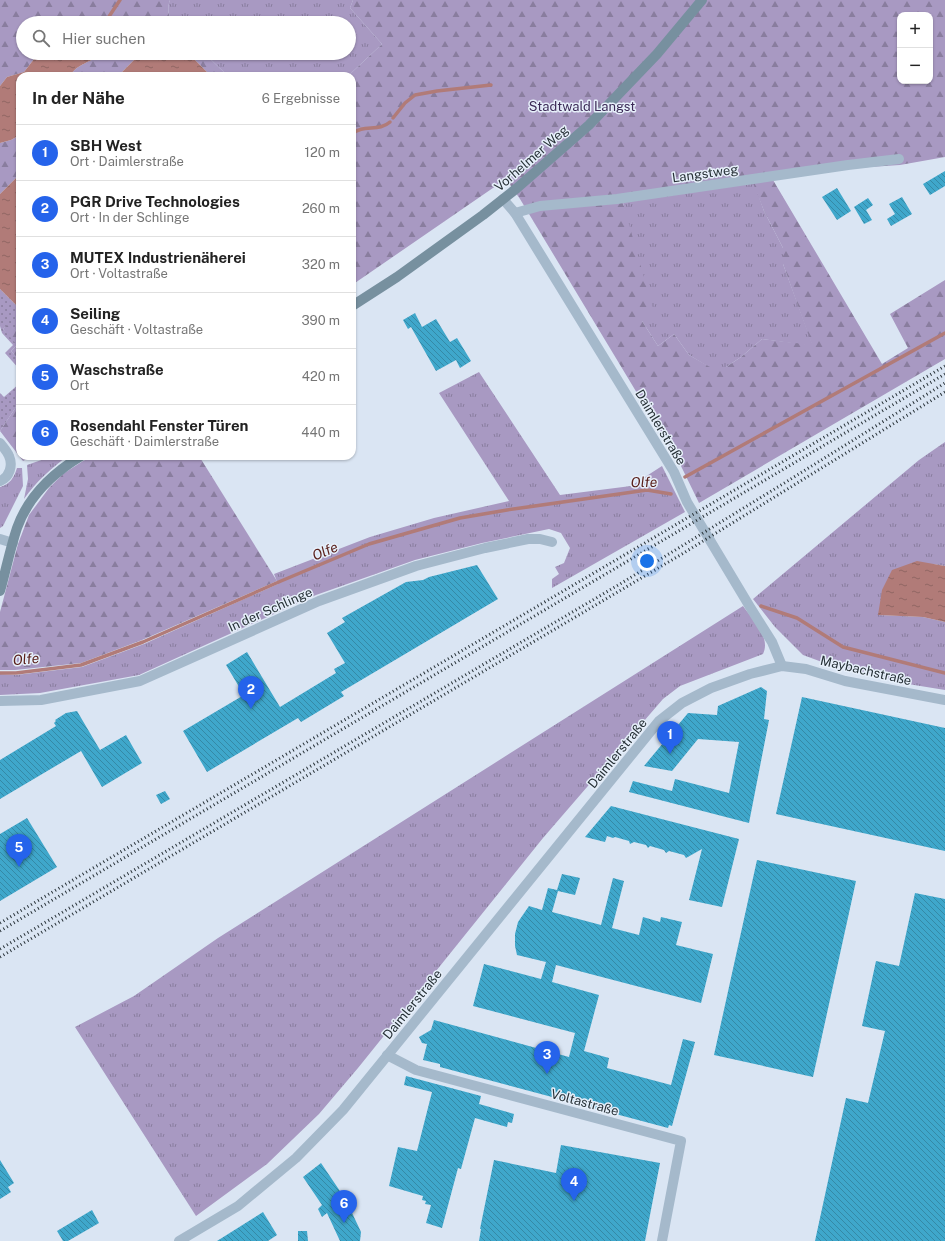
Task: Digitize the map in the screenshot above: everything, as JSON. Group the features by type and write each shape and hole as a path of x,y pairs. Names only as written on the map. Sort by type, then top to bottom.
{"street":[{"name":"Vorhelmer Weg","path":"356,303 451,239 502,199 589,125 657,54 702,0"},
{"name":"Langstweg","path":"515,213 540,206 617,199 899,159"},
{"name":"Daimlerstraße","path":"179,1241 238,1206 296,1158 342,1110 659,721 682,703 711,688 750,674 782,666 772,642 687,502 674,472 515,213 502,199"},
{"path":"0,443 9,456 10,468 8,475 0,481"},
{"path":"0,591 17,528 23,514 45,484 61,468 74,460"},
{"path":"0,539 13,543"},
{"name":"In der Schlinge","path":"0,701 41,700 140,681 319,601 416,566 485,548 528,539 540,539 552,542"},
{"name":"Maybachstraße","path":"782,666 806,669 845,681 945,700"},
{"name":"Voltastraße","path":"387,1055 416,1070 681,1141 662,1241"}],"green space":[{"path":"0,0 170,0 170,16 16,16 16,60 33,60 24,72 16,72 16,74 7,77 0,86"},
{"path":"170,0 353,0 350,8 382,44 352,72 224,72 211,60 356,60 356,16 170,16"},
{"name":"Stadtwald Langst","path":"353,0 945,0 945,157 900,165 854,168 773,180 882,364 908,348 890,314 945,280 945,359 699,503 681,466 520,199 506,179 356,282 356,72 352,72 382,44 350,8","holes":["753,183 764,211 783,248 783,264 812,345 762,339 741,357 726,367 710,367 689,355 674,334 658,346 642,321 653,309 623,203"]},
{"path":"91,60 134,60 122,72 73,72"},
{"path":"195,60 211,60 224,72 207,72"},
{"path":"16,137 16,178 0,194 0,143"},
{"path":"754,183 764,211 783,248 783,264 813,346 762,339 741,357 726,367 709,367 689,355 674,334 658,346 642,321 623,202"},
{"path":"0,289 16,305 16,331 9,324 3,329 16,344 16,346 11,351 16,357 16,365 5,353 13,345 2,333 0,326"},
{"path":"9,323 16,331 16,346 3,329"},
{"path":"16,346 16,357 11,351"},
{"path":"479,372 560,495 631,486 662,466 685,512 552,588 552,579 559,574 555,567 564,563 570,548 561,533 549,529 482,543 415,560 316,595 139,675 40,693 0,695 0,674 16,675 82,667 144,644 278,584 274,574 370,537 434,518 509,501 439,393"},
{"path":"16,386 16,407 0,431 0,393 4,397"},
{"path":"16,407 16,452 0,431"},
{"path":"945,442 945,566 933,564 879,615 923,617 945,622 945,690 908,684 822,662 803,655 775,627 753,599 919,460"},
{"path":"41,460 63,460 44,476 24,499 28,479 27,465"},
{"path":"201,460 277,581 142,640 81,663 15,670 0,670 0,612 18,544 29,515 49,488 63,474 83,461"},
{"path":"17,468 22,468 23,486 3,526 0,528 0,487 11,480"},
{"path":"743,606 763,635 765,648 763,654 680,686 663,699 543,838 358,1068 319,1114 267,1164 196,1216 75,1027 134,996 218,938"}],"water":[{"path":"33,60 91,60 73,72 24,72"},
{"path":"134,60 195,60 207,72 122,72"},
{"path":"16,74 16,137 0,143 0,86 7,77"},
{"path":"16,178 16,305 0,289 0,194"},
{"path":"917,561 945,566 945,622 923,617 878,615 882,590 892,570"}],"building":[{"path":"945,171 945,186 930,195 923,184"},
{"path":"837,188 851,211 837,220 822,197"},
{"path":"902,197 912,214 891,226 887,219 895,214 889,204"},
{"path":"868,198 873,205 866,210 872,220 864,224 854,207"},
{"path":"415,313 422,327 436,319 450,342 457,338 471,361 460,368 456,360 436,371 411,327 408,329 403,320"},
{"path":"477,565 498,599 341,692 344,696 301,722 298,718 207,772 183,731 244,695 226,665 247,652 280,707 336,673 334,669 345,663 327,633 345,622 342,618 406,582 423,580 429,577"},
{"path":"761,687 767,691 764,719 769,720 749,823 629,792 633,781 672,791 675,779 729,793 739,742 698,739 672,771 644,766 688,713 717,715 718,706"},
{"path":"802,697 945,728 945,851 776,814"},
{"path":"77,711 100,750 126,735 142,763 102,787 81,751 0,799 0,760 56,726 54,723 56,721 55,720 66,713"},
{"path":"165,791 170,799 161,804 156,795"},
{"path":"611,806 739,839 722,907 689,900 702,849 686,858 684,855 669,851 666,853 664,850 650,846 648,848 646,845 634,842 630,844 629,841 615,837 613,838 607,836 605,842 585,837"},
{"path":"27,818 57,867 0,901 0,834"},
{"path":"757,860 856,881 813,1077 714,1055"},
{"path":"562,874 580,878 575,895 558,891 552,912 601,925 613,878 624,881 612,928 639,935 643,917 660,922 661,917 682,922 676,945 713,954 701,1003 556,965 552,982 599,995 584,1051 609,1058 607,1068 671,1085 683,1039 695,1042 672,1126 669,1125 668,1128 440,1067 440,1064 423,1060 427,1044 422,1043 419,1037 431,1030 434,1020 569,1057 575,1033 473,1006 484,964 541,979 546,962 517,955 515,934 518,922 529,906 542,910 548,888 557,890"},
{"path":"915,893 945,899 945,1241 815,1241 846,1098 868,1103 885,1031 862,1026 876,961 899,966"},
{"path":"406,1076 481,1096 479,1104 514,1114 512,1123 508,1122 507,1127 475,1118 461,1169 458,1168 442,1228 426,1223 431,1205 425,1204 426,1201 422,1200 423,1196 389,1186 398,1147 417,1151 432,1092 404,1085"},
{"path":"561,1145 660,1163 645,1241 479,1241 480,1229 494,1160 556,1173"},
{"path":"0,1160 14,1183 8,1187 11,1192 0,1199"},
{"path":"321,1163 346,1200 361,1232 360,1241 340,1241 327,1213 322,1217 318,1209 322,1205 303,1177"},
{"path":"92,1210 99,1223 68,1241 63,1241 57,1231"},
{"path":"263,1212 277,1235 268,1241 217,1241"},
{"path":"298,1231 307,1231 308,1241 298,1241"}],"waterway":[{"path":"109,16 120,0"},
{"path":"393,118 405,103 415,95 491,85"},
{"path":"356,131 381,127 390,122"},
{"path":"685,477 945,333"},
{"name":"Olfe","path":"0,673 16,673 81,665 143,642 369,544 460,518 647,490 671,494"},
{"name":"Olfe","path":"761,606 797,618 843,647 945,673"}],"railway":[{"path":"0,923 945,366"},
{"path":"0,931 945,374"},
{"path":"0,949 620,584 945,383"},
{"path":"0,957 682,554 945,392"}],"place":[{"name":"PGR Drive Technologies","path":"251,709"},
{"name":"SBH West","path":"670,754"},
{"name":"Waschstraße","path":"19,867"},
{"name":"MUTEX Industrienäherei","path":"547,1074"},
{"name":"Seiling","path":"574,1201"},
{"name":"Rosendahl Fenster Türen","path":"344,1223"}]}
